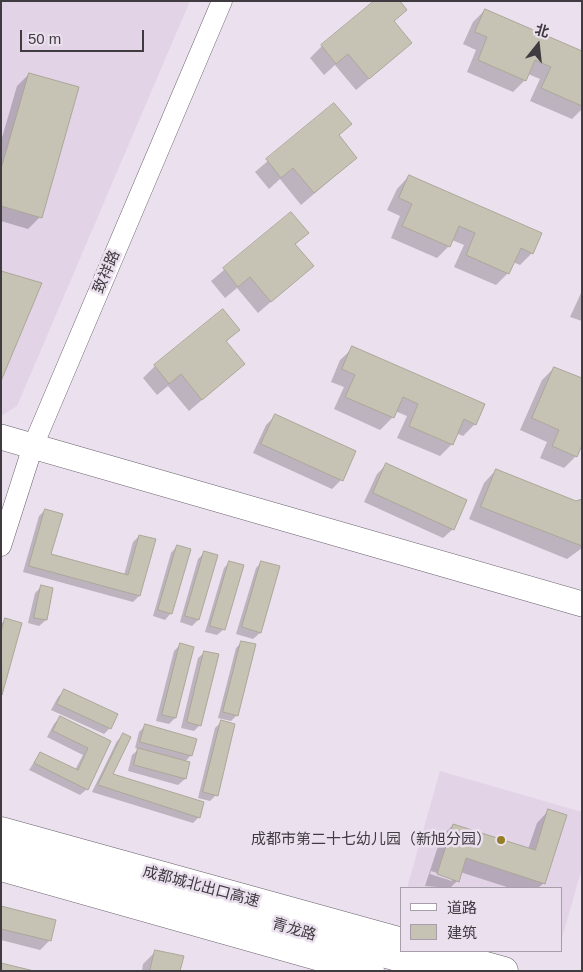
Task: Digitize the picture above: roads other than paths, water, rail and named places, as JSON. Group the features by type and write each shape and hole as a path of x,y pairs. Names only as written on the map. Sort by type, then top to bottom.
{"highway":[{"name":"成都城北出口高速","path":"1,831 400,941"},
{"path":"1,867 370,971"},
{"path":"436,952 504,971"}],"street":[{"name":"致祥路","path":"1,546 33,446 222,1"},
{"path":"1,437 582,604"},
{"name":"青龙路","path":"1,848 442,971"}],"place":[{"name":"成都市第二十七幼儿园（新旭分园）","path":"501,840"}]}
